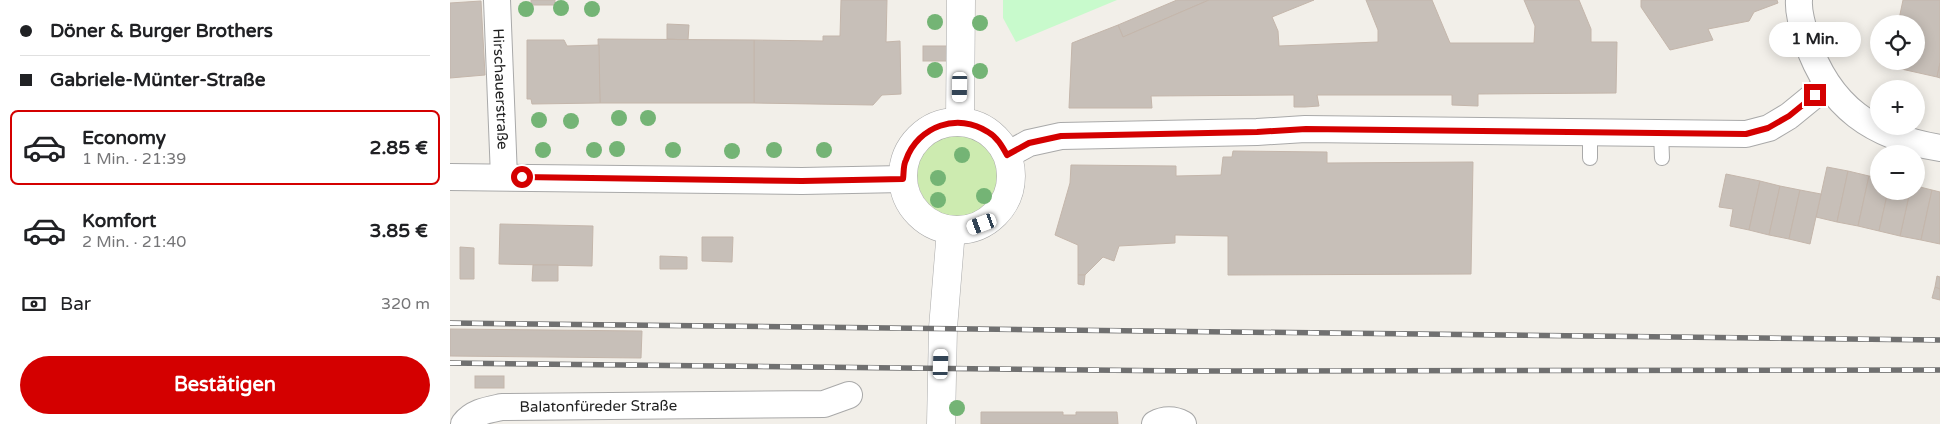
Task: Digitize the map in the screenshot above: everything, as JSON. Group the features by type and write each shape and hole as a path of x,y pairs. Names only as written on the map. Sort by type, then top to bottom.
{"street":[{"name":"Hirschauerstraße","path":"497,0 494,114 504,177"},
{"path":"960,122 961,0"},
{"path":"1799,0 1804,31 1814,59 1827,85 1844,104 1879,130 1896,138 1940,148"},
{"path":"1007,155 1029,143 1061,136 1257,132 1306,129 1590,145 1661,146 1746,134 1768,128 1789,116 1827,85"},
{"path":"960,122 976,125 989,132 1007,155 1011,173 1010,188 1004,203 995,215 982,224 967,229 951,230 937,226 913,208 906,194 903,179 905,161 913,145 926,132 942,124 960,122"},
{"path":"450,177 802,181 903,179"},
{"path":"942,424 943,328 951,230"},
{"name":"Balatonfüreder Straße","path":"464,424 482,411 502,407 745,414 824,404 849,395"},
{"path":"1156,424 1166,420 1190,423"}],"green space":[{"path":"1003,0 1117,0 1016,42 1003,18"},
{"path":"959,133 975,136 989,145 998,159 1001,175 998,191 989,205 975,214 959,217 943,214 929,205 920,191 917,175 920,159 929,145 943,136"}],"building":[{"path":"531,0 555,0 555,5 531,5"},
{"path":"841,0 887,0 886,42 900,41 901,94 882,95 873,105 754,103 754,40 823,41 823,36 840,36"},
{"path":"1177,0 1209,0 1123,37 1118,25"},
{"path":"1209,0 1314,0 1272,17 1278,31 1279,46 1378,42 1378,30 1366,0 1432,0 1450,43 1534,43 1535,26 1524,0 1579,0 1591,29 1591,42 1617,42 1616,93 1478,94 1478,106 1452,105 1452,95 1317,95 1319,106 1305,107 1294,107 1294,95 1151,96 1152,108 1069,108 1072,43 1118,25 1123,37"},
{"path":"1641,0 1777,0 1778,3 1754,12 1749,21 1708,29 1713,40 1670,50 1641,7"},
{"path":"1903,0 1940,0 1940,63 1937,77 1906,70 1925,70 1925,15 1900,15"},
{"path":"481,1 485,75 450,78 450,3"},
{"path":"667,24 689,25 688,40 667,39"},
{"path":"598,39 754,40 754,103 600,103"},
{"path":"527,40 564,40 567,46 599,45 600,103 532,104 531,99 527,99"},
{"path":"923,46 947,46 947,61 923,61"},
{"path":"1940,63 1940,78 1937,77"},
{"path":"1233,151 1327,152 1327,163 1473,162 1471,274 1228,275 1228,236 1175,235 1175,243 1119,246 1114,261 1103,257 1085,275 1078,275 1078,245 1055,235 1070,183 1071,165 1176,166 1176,176 1221,175 1223,157 1232,157"},
{"path":"1827,167 1848,171 1837,222 1816,217"},
{"path":"1848,171 1869,176 1858,226 1837,222"},
{"path":"1726,174 1760,181 1749,230 1730,226 1733,209 1719,207"},
{"path":"1870,176 1870,200 1886,200 1879,231 1858,226"},
{"path":"1760,181 1780,186 1769,235 1749,230"},
{"path":"1780,186 1800,190 1789,239 1769,235"},
{"path":"1925,188 1932,190 1921,240 1900,236 1908,200 1925,200"},
{"path":"1800,190 1821,194 1810,244 1789,239"},
{"path":"1932,190 1940,192 1940,244 1921,240"},
{"path":"1886,200 1908,200 1900,236 1879,231"},
{"path":"500,224 593,226 592,266 499,264"},
{"path":"702,237 733,237 732,262 702,261"},
{"path":"460,247 474,248 474,279 460,279"},
{"path":"660,256 687,257 687,269 660,269"},
{"path":"533,265 558,265 558,281 532,281"},
{"path":"1078,275 1085,275 1084,285 1078,284"},
{"path":"1937,276 1940,277 1940,289 1935,287"},
{"path":"1935,287 1940,289 1940,300 1932,298"},
{"path":"450,329 642,331 641,358 450,356"},
{"path":"475,376 504,376 504,388 475,388"},
{"path":"981,412 1063,412 1063,415 1076,415 1076,412 1117,412 1118,424 981,424"}],"railway":[{"path":"450,323 1940,340"},
{"path":"450,363 1187,371 1940,370"}],"route":[{"path":"522,177 802,181 903,179 905,161 913,145 926,132 942,124 960,122 976,125 989,132 1007,155 1029,143 1061,136 1257,132 1306,129 1746,134 1768,128 1789,116 1815,95"}]}
